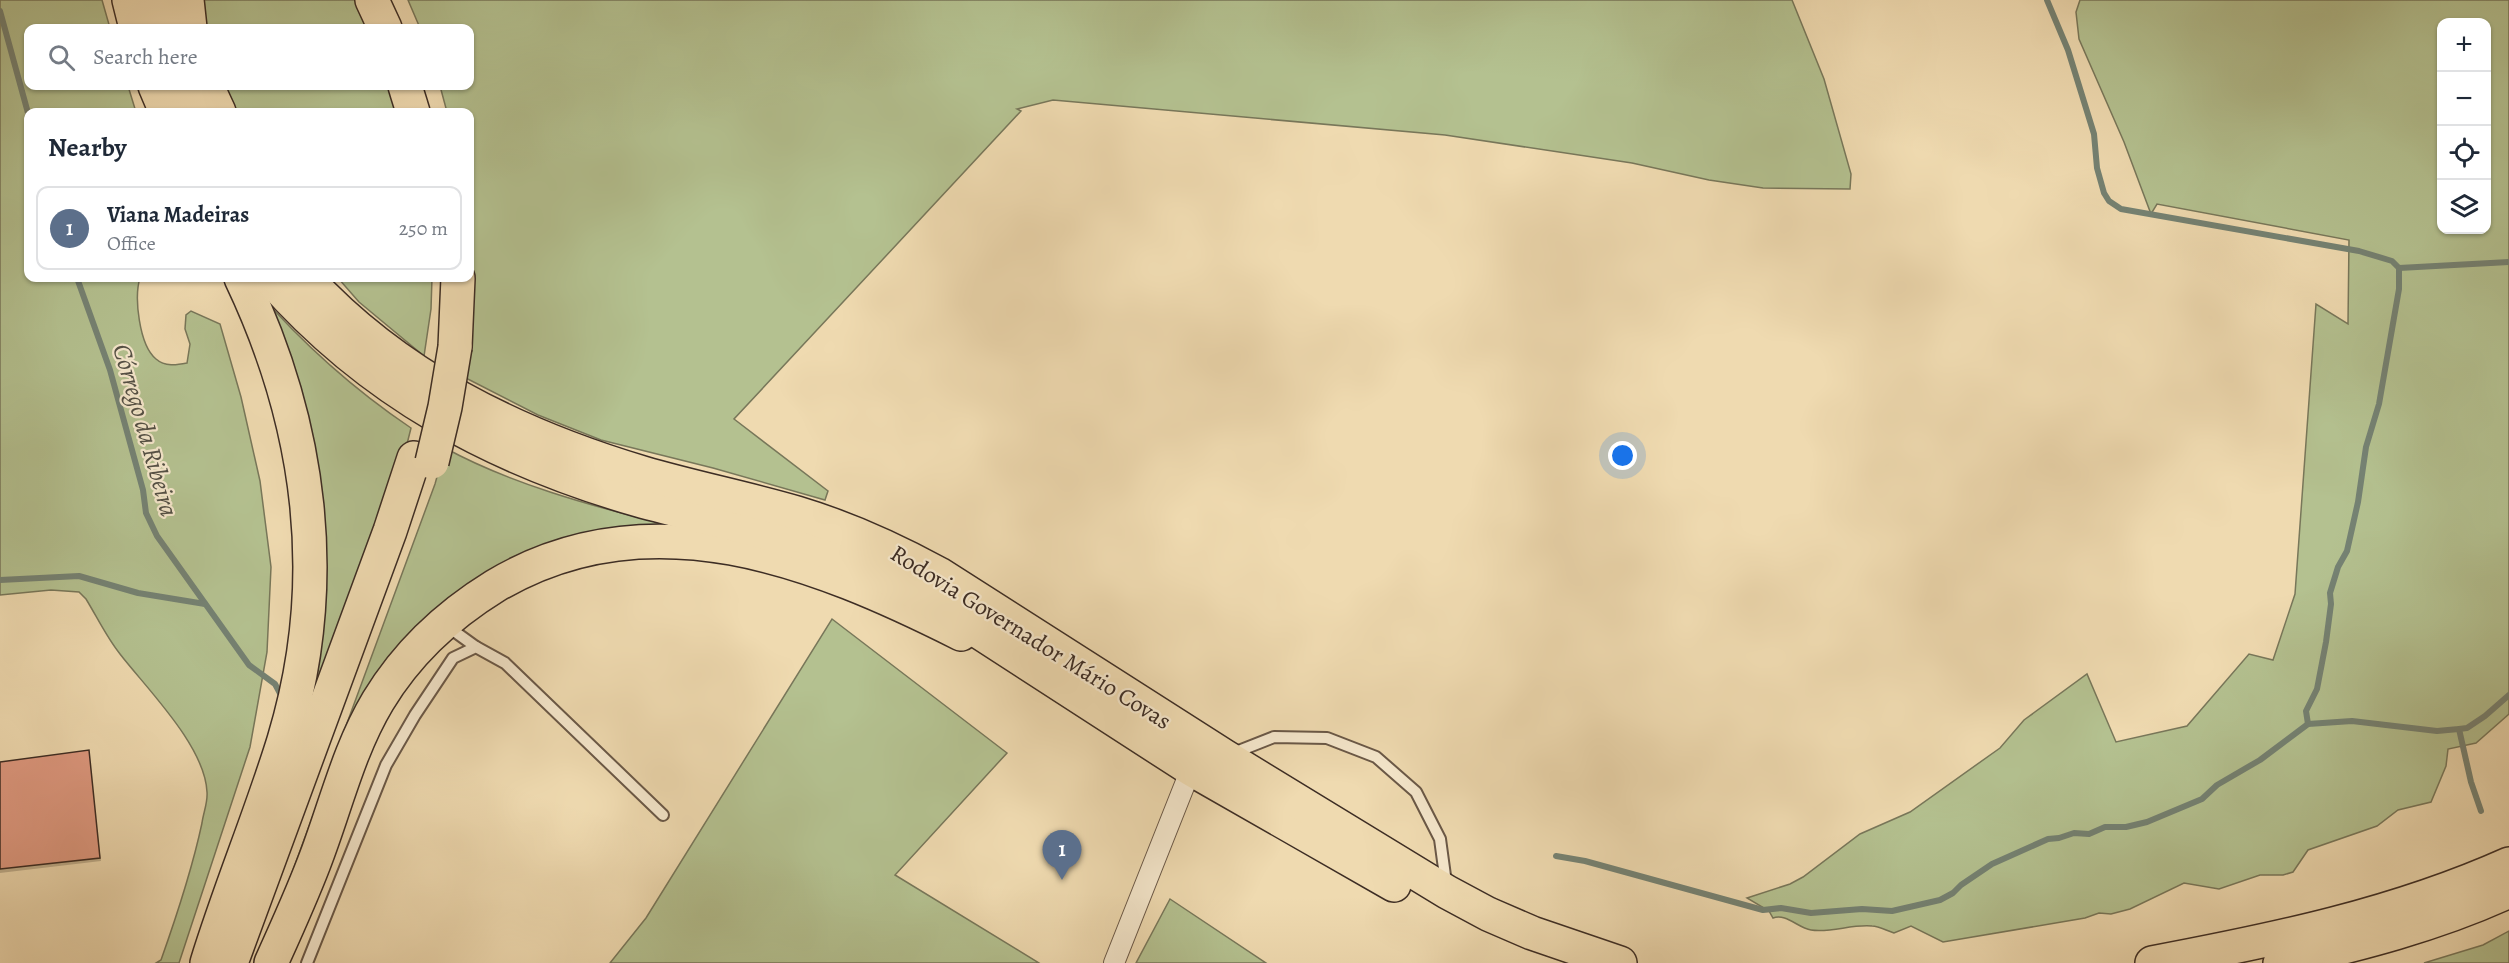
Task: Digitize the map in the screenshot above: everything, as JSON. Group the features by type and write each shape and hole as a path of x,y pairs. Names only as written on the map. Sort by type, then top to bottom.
{"highway":[{"path":"129,0 135,24"},
{"path":"157,0 163,24"},
{"path":"187,0 190,24"},
{"path":"372,0 383,24"},
{"path":"396,0 406,24"},
{"path":"154,90 158,108"},
{"path":"155,90 164,108"},
{"path":"186,90 194,108"},
{"path":"209,90 217,108"},
{"path":"406,90 412,108"},
{"path":"429,90 434,108"},
{"path":"207,963 290,718 303,658 310,580 306,495 291,412 266,333 243,282"},
{"name":"Rodovia Governador Mário Covas","path":"274,282 317,327 371,373 411,401 479,440 514,456 594,486 788,539 857,563 925,597 1191,769 1477,932 1554,963"},
{"name":"Rodovia Governador Mário Covas","path":"310,282 336,308 426,379 491,416 560,445 646,474 796,513 867,538 903,555 939,574 1224,756 1447,892 1488,914 1532,933 1620,963"},
{"path":"323,282 383,347"},
{"path":"231,963 390,531 445,407 446,346 440,282"},
{"path":"446,346 457,282"},
{"path":"250,963 417,510 423,460"},
{"path":"271,963 314,864 363,729 395,676 418,648 462,608 504,581 575,551 636,542 684,542 715,545 783,560 864,588 976,641 1112,717"},
{"path":"2152,963 2332,926 2405,905 2466,883 2509,864"},
{"path":"2280,963 2408,929 2481,904 2509,891"}],"street":[{"path":"1114,963 1191,769"}],"lane":[{"path":"443,623 476,647 505,663 663,815"},
{"path":"307,963 386,765 415,715 453,658 476,647"},
{"path":"1224,756 1274,737 1285,737 1327,738 1376,757 1416,792 1420,799 1440,839 1447,892"}],"green space":[{"path":"0,0 102,0 109,24 24,24 24,90 129,90 135,108 24,108 24,282 139,282 139,320 145,343 156,359 167,364 187,363 190,344 185,329 186,315 191,311 220,324 241,397 260,481 271,567 267,652 250,747 179,963 156,963 161,960 184,892 206,804 204,774 196,756 173,719 115,648 86,599 79,592 51,590 0,595"},
{"path":"204,0 357,0 369,24 206,24"},
{"path":"408,0 1792,0 1824,79 1851,174 1850,189 1763,188 1709,180 1632,163 1445,135 1053,100 1017,109 1021,111 734,419 828,491 825,500 713,468 601,440 538,415 460,375 470,282 474,282 474,108 446,108 441,90 474,90 474,24 418,24"},
{"path":"2080,0 2509,0 2509,714 2476,743 2448,749 2446,766 2431,802 2398,810 2377,826 2308,850 2293,872 2283,875 2260,875 2219,889 2184,883 2130,909 2111,914 2099,913 2085,918 1943,942 1911,926 1894,933 1872,926 1826,930 1806,929 1783,917 1773,918 1769,911 1747,898 1790,884 1803,877 1860,834 1910,812 2000,748 2024,720 2087,674 2116,742 2187,726 2249,654 2273,660 2295,594 2316,304 2348,324 2349,240 2157,204 2151,214 2124,142 2079,39 2076,12"},
{"path":"224,90 397,90 404,108 233,108"},
{"path":"342,282 432,282 431,309 424,356 359,302"},
{"path":"256,290 329,364 411,428 404,456 282,773 314,623"},
{"path":"445,448 523,483 661,523 660,533 433,620 272,927 435,484"},
{"path":"832,619 1007,753 895,875 1039,963 610,963 646,918"},
{"path":"1170,899 1266,963 1136,963"},
{"path":"2509,931 2509,963 2424,963 2483,945"}],"building":[{"path":"89,750 100,858 0,869 0,762"}],"waterway":[{"path":"2047,0 2068,50 2094,134 2097,168 2104,193 2109,201 2121,209 2359,251 2392,261 2399,268 2399,289 2379,404 2366,447 2358,502 2347,551 2338,567 2330,593 2331,604 2326,642 2317,689 2306,711 2308,724"},
{"name":"Córrego da Ribeira","path":"0,11 27,108"},
{"path":"2399,268 2509,262"},
{"name":"Córrego da Ribeira","path":"78,282 110,370 143,490 146,513 157,536 249,665 275,684 282,697"},
{"path":"0,580 79,576 138,593 205,604"},
{"path":"1556,856 1585,861 1763,910 1781,908 1811,913 1862,909 1892,911 1940,900 1992,864 2048,839 2074,833 2089,834 2105,827 2126,827 2147,822 2202,799 2217,785 2260,760 2308,724 2352,721 2437,731 2467,728 2509,695"},
{"path":"2459,729 2471,782 2481,811"}],"place":[{"name":"Viana Madeiras","path":"1062,880"}]}
